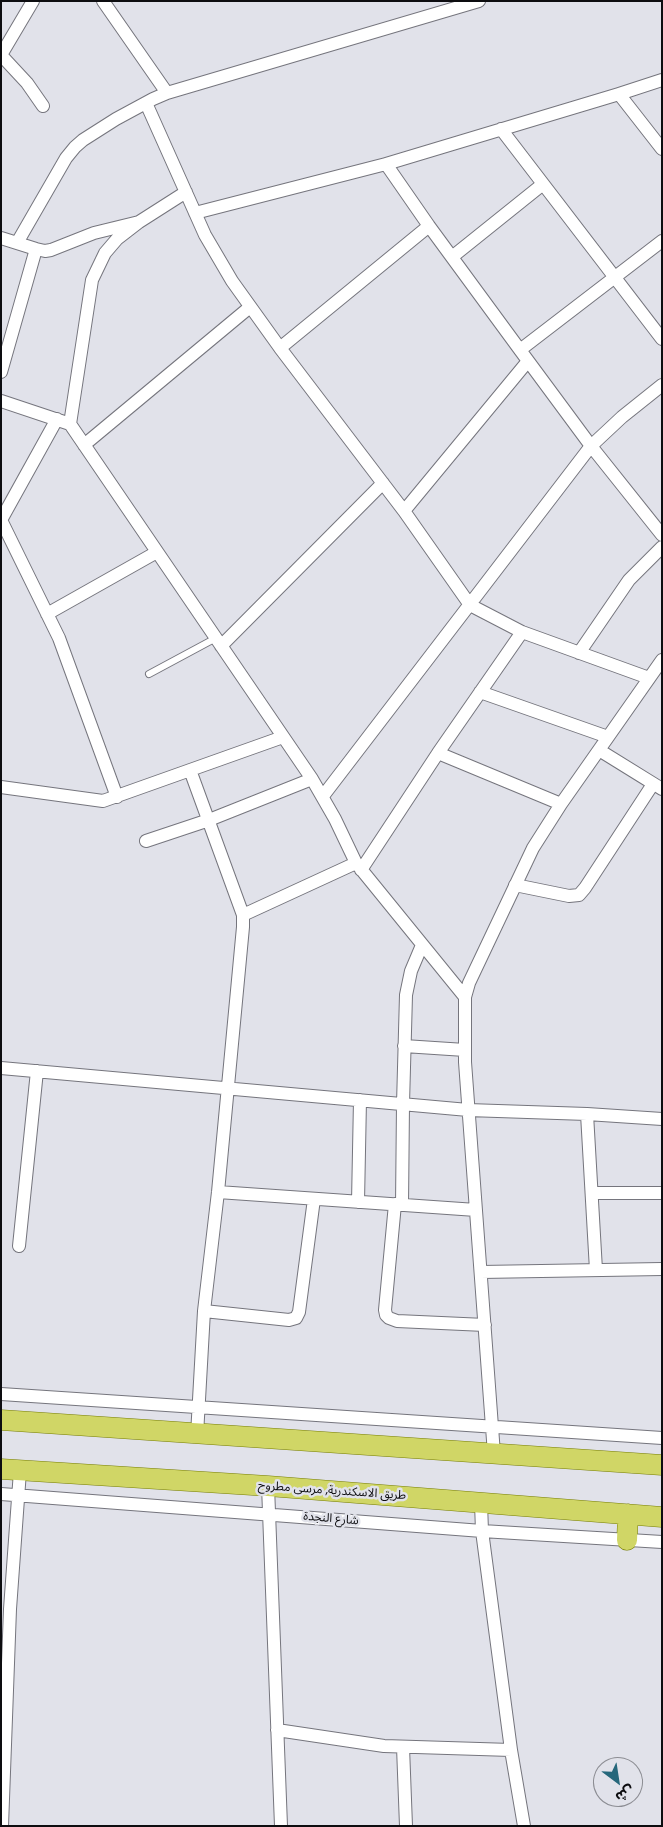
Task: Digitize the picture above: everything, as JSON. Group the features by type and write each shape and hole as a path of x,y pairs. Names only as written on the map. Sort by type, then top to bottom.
{"main road":[{"path":"1,1420 662,1465"},
{"name":"طريق الاسكندرية, مرسى مطروح","path":"10,1470 268,1486 662,1517"},
{"path":"627,1540 628,1514"}],"street":[{"path":"33,1 1,55 23,78 44,106"},
{"path":"103,1 167,93"},
{"path":"17,243 66,158 75,147 92,133 146,103 167,93 474,2"},
{"path":"195,213 386,164 662,80"},
{"path":"619,94 662,149"},
{"path":"146,103 213,251 232,281 280,348 404,511 470,606 522,632 649,678"},
{"path":"502,129 662,339"},
{"path":"386,164 452,258 591,446 662,535"},
{"path":"452,258 543,184"},
{"path":"70,424 92,280 105,253 117,239 139,222 186,192"},
{"path":"1,238 36,250 45,251 94,233 139,222"},
{"path":"280,348 429,226"},
{"path":"520,350 662,241"},
{"path":"1,372 36,250"},
{"path":"84,445 250,307"},
{"path":"404,511 528,361"},
{"path":"323,796 591,446 622,416 662,385"},
{"path":"1,401 70,424 312,779 323,796 358,867 464,997"},
{"path":"57,419 1,520 48,614 67,658 117,797"},
{"path":"219,642 383,483"},
{"path":"578,653 630,580 662,547"},
{"path":"48,614 157,552"},
{"path":"243,916 358,867 522,632"},
{"path":"494,1454 490,1426 485,1325 468,1110 464,997 468,983 533,848 561,804 662,660"},
{"path":"480,692 608,737"},
{"path":"1,787 103,801 283,737"},
{"path":"515,885 569,896 579,895 657,786 599,750"},
{"path":"438,753 561,804"},
{"path":"190,770 210,820 243,916 218,1192 204,1311 196,1434"},
{"path":"146,841 210,820 312,779"},
{"path":"422,945 407,983 398,1205 385,1310 389,1318 397,1321 485,1325"},
{"path":"404,1046 465,1050"},
{"path":"1,1068 468,1110 588,1114 662,1119"},
{"path":"19,1246 37,1071"},
{"path":"358,1202 360,1100"},
{"path":"588,1114 596,1270"},
{"path":"218,1192 476,1210"},
{"path":"592,1193 662,1193"},
{"path":"204,1311 289,1320 296,1318 300,1312 314,1199"},
{"path":"481,1272 662,1269"},
{"path":"1,1394 662,1438"},
{"path":"2,1826 6,1609 18,1495 10,1470"},
{"path":"268,1486 281,1826"},
{"name":"شارع النجدة","path":"1,1494 482,1531 662,1542"},
{"path":"481,1503 482,1531 511,1750 524,1826"},
{"path":"277,1730 403,1747 511,1750"},
{"path":"403,1747 406,1826"}],"lane":[{"path":"149,674 219,642"}]}
